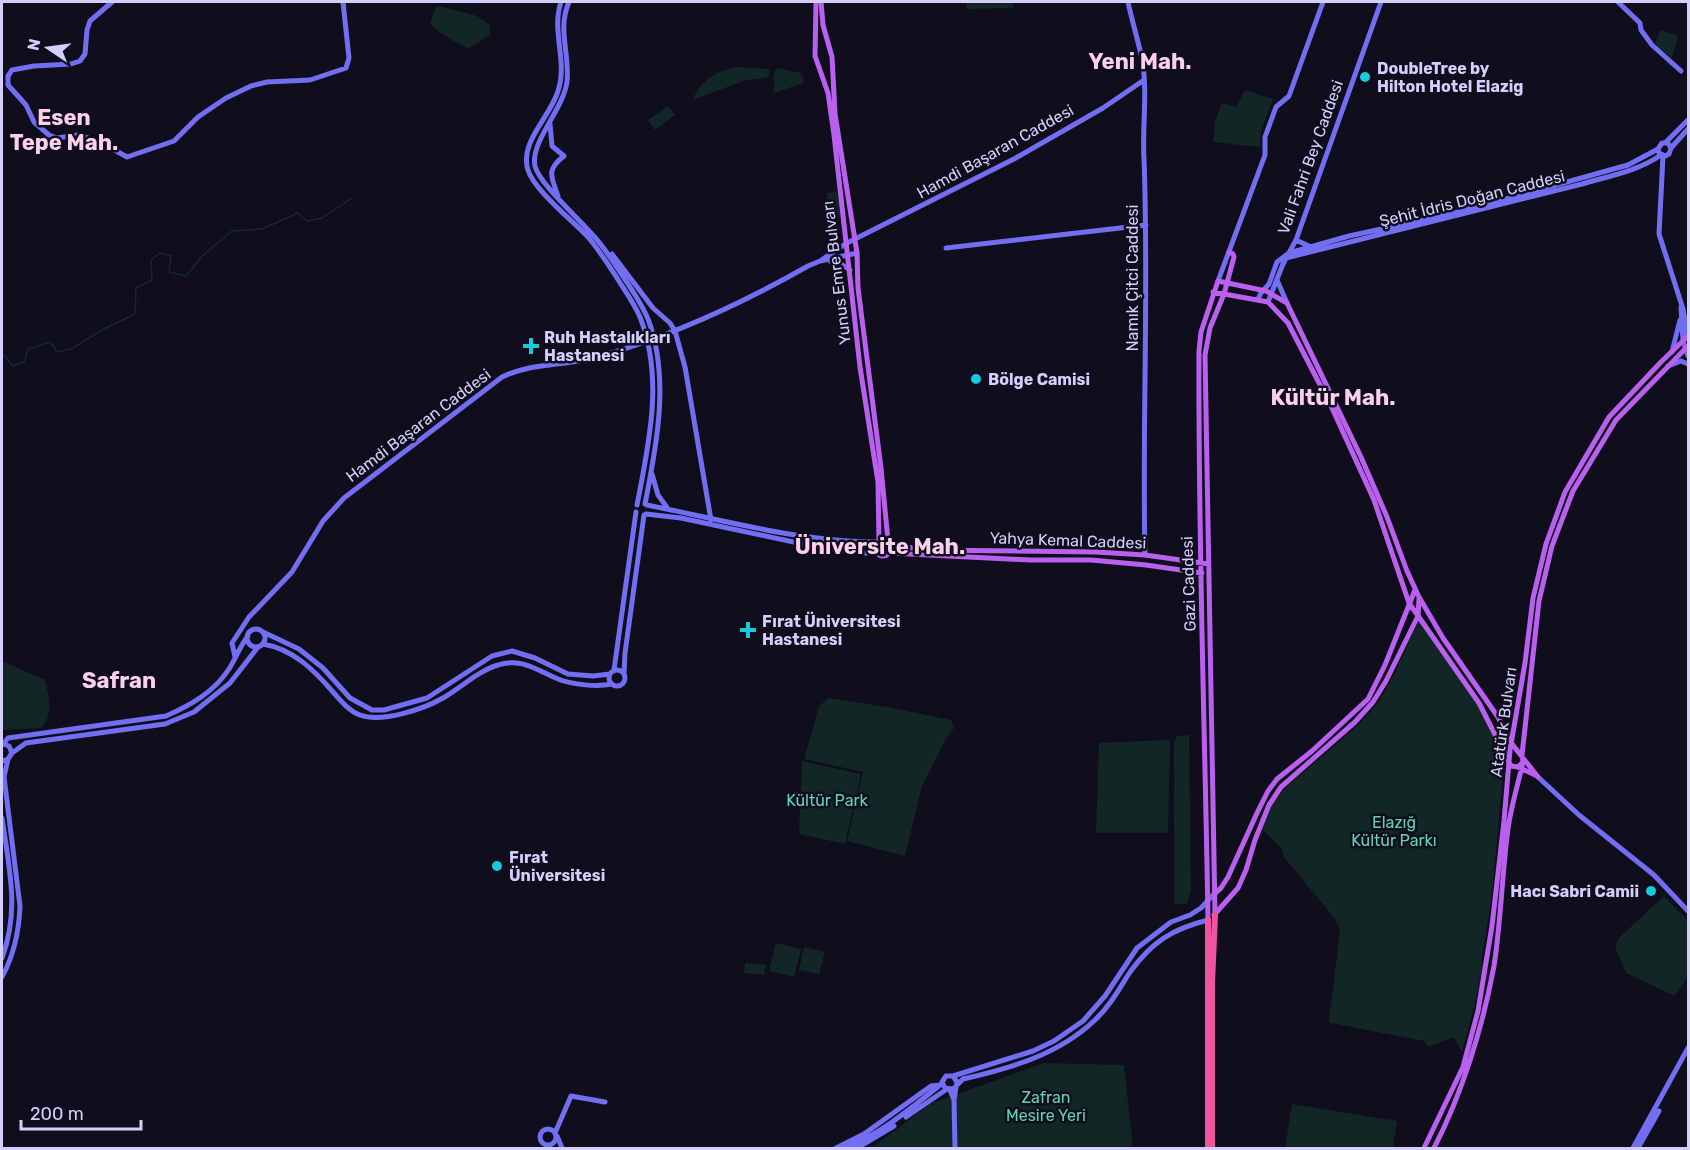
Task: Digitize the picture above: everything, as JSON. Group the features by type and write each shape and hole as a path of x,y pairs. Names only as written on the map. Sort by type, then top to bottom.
{"highway":[{"path":"1212,1149 1212,983 1215,915"},
{"path":"1208,920 1208,1149"}],"main road":[{"path":"112,2 90,21 85,54 80,61 12,70 7,82 26,105 34,122 49,135 57,138 78,135 100,142 127,156 174,141 198,117 226,98 250,86 267,82 310,80 346,68 350,58 343,2"},
{"path":"561,2 557,22 560,86 551,110 530,145 527,156 528,170 534,181 587,237 636,307 650,340 653,374 653,405 649,440 609,681 612,684"},
{"path":"248,636 251,645 283,650 313,669 351,711 377,718 388,717 442,699 484,671 499,664 513,662 524,663 570,682 619,685 623,683 626,641 645,514 648,511 646,504 660,394 659,376 644,309 605,250 539,176 534,160 536,149 561,105 567,82 568,67 563,31 564,14 569,2"},
{"name":"Yunus Emre Bulvarı","path":"816,2 815,56 828,93 849,256 860,367 878,482 878,542"},
{"name":"Yunus Emre Bulvarı","path":"821,2 832,57 835,114 857,253 858,288 888,542"},
{"name":"Namık Çitci Caddesi","path":"1128,2 1142,60 1144,80 1146,225 1143,472 1145,555"},
{"name":"Gazi Caddesi","path":"1208,920 1199,562 1199,347 1213,292 1265,155 1266,137 1276,107 1289,96 1323,2"},
{"name":"Vali Fahri Bey Caddesi","path":"1268,302 1296,240 1381,2"},
{"path":"1618,2 1640,23 1641,30 1652,45 1682,71"},
{"name":"Hamdi Başaran Caddesi","path":"235,657 232,643 249,617 287,578 323,521 356,488 502,377 515,371 582,362 675,331 729,308 820,261 847,243 1014,159 1103,108 1144,80"},
{"path":"1689,120 1666,142 1660,143 1659,234 1682,307 1689,356"},
{"path":"550,123 552,146 564,156 551,169 558,197"},
{"path":"1661,153 1669,154 1671,148 1689,129"},
{"path":"1666,142 1671,148"},
{"name":"Şehit İdris Doğan Caddesi","path":"1287,256 1311,247 1597,174 1661,153"},
{"name":"Şehit İdris Doğan Caddesi","path":"1287,256 1593,181 1650,163 1661,153"},
{"path":"946,248 1146,225"},
{"path":"595,233 652,308 670,322 675,331 685,367 711,519"},
{"path":"1296,240 1311,247"},
{"name":"Gazi Caddesi","path":"1215,915 1205,355 1210,328 1224,294 1234,257 1229,252"},
{"name":"Hamdi Başaran Caddesi","path":"820,261 857,253"},
{"path":"1258,299 1269,284 1279,259 1287,256"},
{"path":"828,260 850,270"},
{"path":"1277,280 1361,457 1415,590 1443,638 1498,717 1512,744 1538,777"},
{"path":"1218,281 1263,290 1287,303"},
{"path":"1213,292 1268,302 1288,323 1337,418 1382,519 1409,603 1479,703 1509,762 1515,768 1521,766 1538,777 1579,815 1654,875 1689,911"},
{"path":"1682,307 1689,315"},
{"path":"1671,352 1682,307"},
{"path":"1680,319 1687,338"},
{"name":"Atatürk Bulvarı","path":"1424,1149 1463,1067 1478,1011 1492,926 1509,762 1533,598 1546,544 1565,492 1609,417 1687,338"},
{"name":"Atatürk Bulvarı","path":"1434,1149 1460,1086 1484,1012 1494,964 1508,828 1521,766 1538,609 1552,546 1574,491 1616,420 1687,347"},
{"path":"1668,366 1681,361 1689,364"},
{"path":"651,473 658,495 669,510"},
{"path":"640,503 646,504 711,519 829,540 888,542 891,549 883,556 877,553 864,554 817,547 670,516 639,515 637,508 640,503"},
{"path":"877,553 878,542"},
{"name":"Yahya Kemal Caddesi","path":"888,542 922,550 1054,550 1145,555 1209,564"},
{"name":"Yahya Kemal Caddesi","path":"889,553 1030,560 1091,560 1209,574"},
{"path":"846,1149 885,1128 941,1084 946,1076 953,1076 1033,1051 1069,1031 1092,1012 1143,943 1171,922 1190,915 1208,902 1228,878 1257,813 1277,779 1320,745 1368,699 1389,656 1415,590"},
{"path":"857,1149 883,1134 963,1079 1041,1057 1061,1046 1094,1022 1105,1010 1130,973 1157,941 1187,925 1208,920 1215,915 1238,888 1274,796 1281,787 1355,722 1373,702 1418,616 1419,597"},
{"path":"2,977 10,962 20,925 18,884 4,777 10,756 9,746 3,744 8,738 166,716 198,700 220,681 250,632 255,629 298,650 323,668 350,698 372,710 384,710 427,698 492,656 504,652 521,652 568,674 593,676 621,671 624,674"},
{"path":"2,760 26,743 165,724 195,711 230,683 261,646 265,639 262,632"},
{"path":"2,818 13,909 11,928 2,958"},
{"path":"1633,1149 1689,1048"},
{"path":"1638,1149 1689,1055"},
{"path":"953,1076 957,1080 952,1088 955,1149"},
{"path":"836,1149 864,1134 931,1086 941,1084 952,1088"},
{"path":"562,1149 556,1134 571,1096 605,1102"}],"green space":[{"path":"966,2 1013,2 1013,8 967,9"},
{"path":"436,7 477,16 490,25 490,35 468,49 430,24"},
{"path":"1660,30 1678,36 1672,58 1655,44"},
{"path":"737,67 770,69 768,77 743,81 693,100 700,87 710,78"},
{"path":"777,68 800,73 804,78 803,83 774,93 774,72"},
{"path":"1245,90 1273,99 1261,131 1260,147 1213,142 1215,122 1222,103 1236,107"},
{"path":"668,106 675,115 655,130 648,120"},
{"path":"837,191 842,217 826,219 827,193"},
{"name":"Elazığ Kültür Parkı","path":"1419,622 1478,702 1495,736 1502,761 1503,777 1496,853 1481,961 1483,964 1462,1052 1454,1037 1428,1047 1424,1041 1329,1021 1340,930 1335,919 1284,857 1282,849 1263,830 1270,808 1284,790 1352,730 1378,703"},
{"path":"2,661 45,680 49,712 41,728 2,730"},
{"path":"829,698 951,720 954,728 945,740 922,786 905,856 847,841 863,772 804,759 819,706"},
{"path":"1189,735 1191,889 1187,904 1175,904 1174,744 1177,736"},
{"path":"1170,740 1168,833 1096,833 1099,743"},
{"name":"Kültür Park","path":"802,761 861,774 845,844 799,834"},
{"path":"1664,896 1688,921 1688,976 1675,996 1626,973 1615,947 1619,938"},
{"path":"776,943 801,949 794,977 769,971"},
{"path":"804,947 825,952 819,974 799,970"},
{"path":"745,963 766,965 764,975 744,973"},
{"name":"Zafran Mesire Yeri","path":"1044,1063 1124,1065 1133,1148 872,1148 930,1104"},
{"path":"1292,1104 1397,1121 1393,1148 1285,1148"}],"waterway":[{"path":"2,356 4,355 13,366 24,362 28,349 50,342 57,352 71,349 135,314 136,288 152,280 151,260 160,253 171,256 169,272 186,276 202,256 232,231 262,229 298,213 307,221 322,218 352,198"}],"place":[{"name":"DoubleTree by Hilton Hotel Elazig","path":"1365,77"},
{"name":"Ruh Hastalıkları Hastanesi","path":"531,346"},
{"name":"Bölge Camisi","path":"976,379"},
{"name":"Fırat Üniversitesi Hastanesi","path":"748,630"},
{"name":"Fırat Üniversitesi","path":"497,866"},
{"name":"Hacı Sabri Camii","path":"1651,891"}],"district":[{"name":"Yeni Mah.","path":"1140,61"},
{"name":"Esen Tepe Mah.","path":"64,130"},
{"name":"Kültür Mah.","path":"1333,397"},
{"name":"Üniversite Mah.","path":"880,546"},
{"name":"Safran","path":"119,680"}]}
